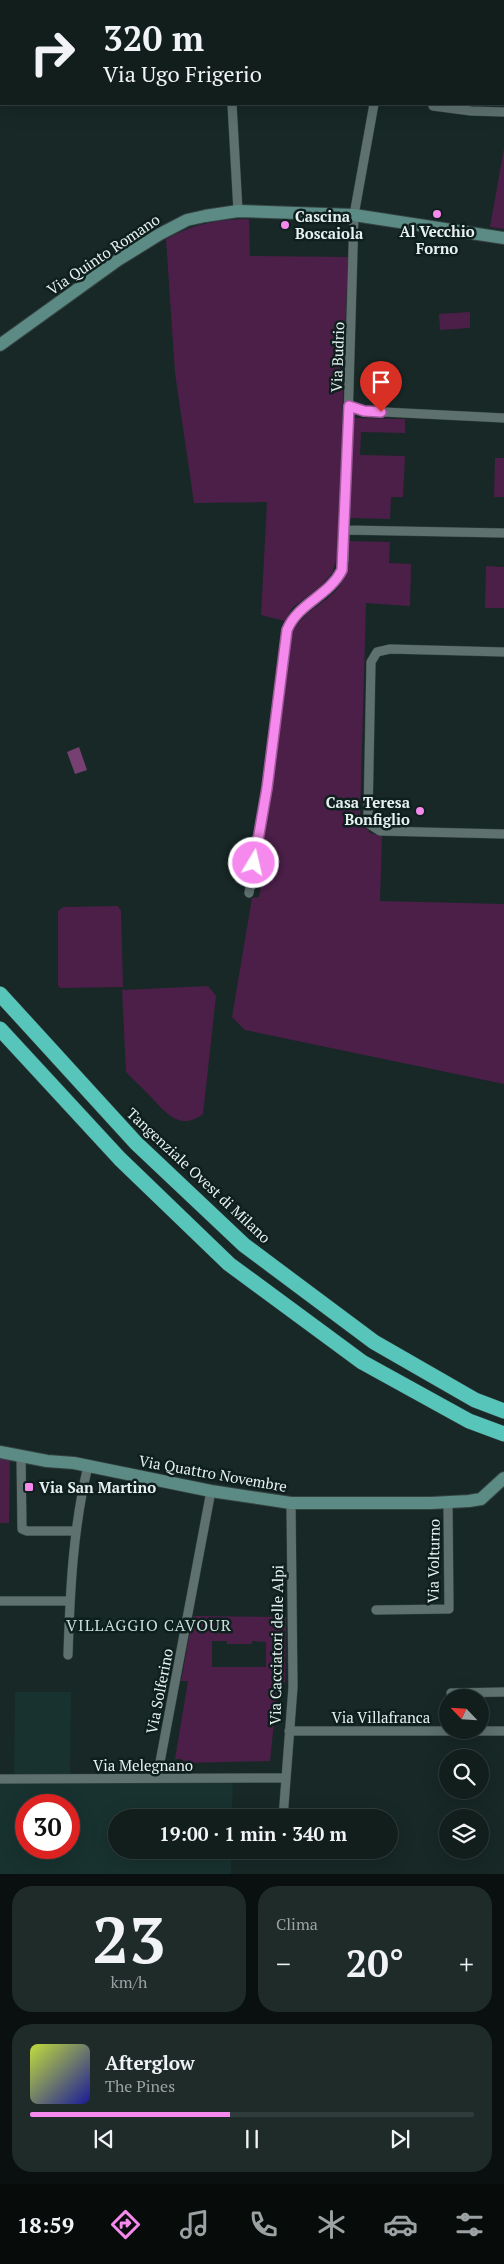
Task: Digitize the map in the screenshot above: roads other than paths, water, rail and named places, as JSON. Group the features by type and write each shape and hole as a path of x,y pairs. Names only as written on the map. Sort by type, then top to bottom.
{"highway":[{"name":"Tangenziale Ovest di Milano","path":"0,994 136,1143 244,1245 374,1342 475,1400 504,1411"},
{"path":"0,1029 120,1159 229,1264 362,1362 469,1421 504,1434"}],"street":[{"path":"232,105 238,211"},
{"path":"354,214 374,105"},
{"path":"433,106 471,111 504,112"},
{"name":"Via Quinto Romano","path":"0,345 118,260 187,220 238,211 354,214 504,238"},
{"name":"Via Budrio","path":"249,894 267,788 285,637 291,620 298,611 337,580 344,560 354,214"},
{"path":"349,406 364,411 504,418"},
{"path":"345,530 504,533"},
{"path":"504,652 390,649 377,652 372,662 368,816 370,824 380,831 504,834"},
{"name":"Via Quattro Novembre","path":"0,1452 88,1466 211,1491 291,1503 448,1503 482,1499 504,1478"},
{"path":"21,1456 22,1529 27,1531 76,1531"},
{"path":"68,1655 70,1591 76,1531 88,1466"},
{"name":"Via Solferino","path":"157,1778 211,1491"},
{"name":"Via Cacciatori delle Alpi","path":"283,1809 292,1686 291,1503"},
{"name":"Via Volturno","path":"376,1610 449,1609 448,1503"},
{"path":"0,1602 70,1601"},
{"path":"489,1692 504,1692"},
{"name":"Via Villafranca","path":"289,1731 504,1731"},
{"name":"Via Melegnano","path":"0,1779 285,1778"}],"place":[{"name":"Al Vecchio Forno","path":"437,214"},
{"name":"Cascina Boscaiola","path":"285,225"},
{"name":"Casa Teresa Bonfiglio","path":"420,811"},
{"name":"Via San Martino","path":"29,1487"}],"district":[{"name":"VILLAGGIO CAVOUR","path":"149,1625"}]}
